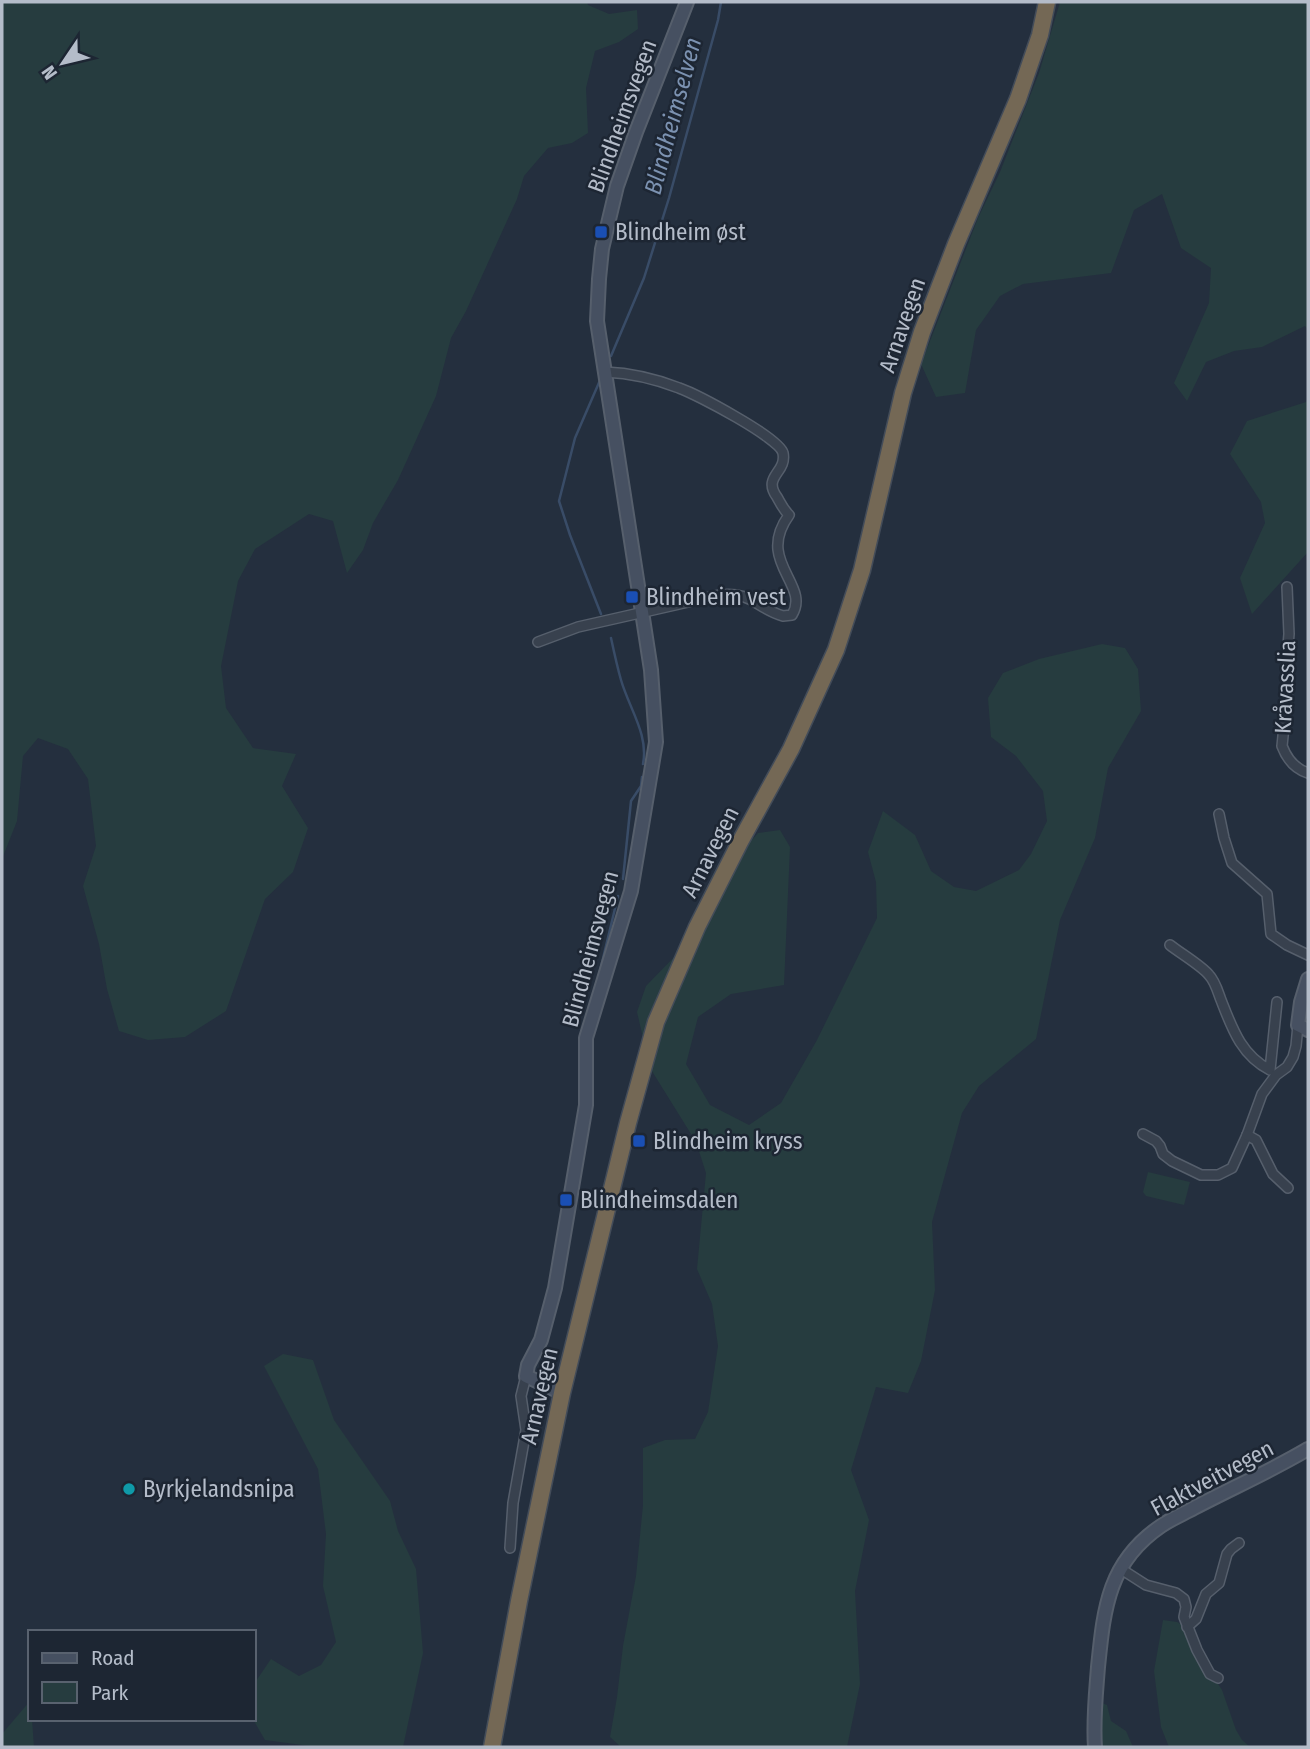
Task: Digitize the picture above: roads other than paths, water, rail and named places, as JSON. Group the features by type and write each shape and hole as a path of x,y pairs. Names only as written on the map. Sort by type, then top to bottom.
{"highway":[{"name":"Arnavegen","path":"492,1747 562,1393 628,1123 656,1022 698,927 790,749 836,650 862,570 903,393 922,332 1018,99 1040,35 1047,2"}],"street":[{"name":"Blindheimsvegen","path":"510,1548 513,1503 526,1430 521,1396 528,1365 541,1340 555,1288 586,1105 586,1038 631,891 656,742 652,670 597,321 597,301 603,249 617,186 687,2"},
{"path":"538,642 578,627 728,594 747,597 783,617 792,615 796,606 796,597 777,550 779,531 789,515 771,489 782,464 783,451 774,441 702,397 677,387 621,372 605,372"},
{"name":"Kråvasslia","path":"1287,587 1289,677 1282,746 1295,767 1308,773"},
{"path":"1219,814 1232,863 1267,894 1271,934 1308,955"},
{"path":"1170,946 1210,975 1234,1034 1257,1064 1273,1073"},
{"path":"1273,1073 1287,1067 1293,1056 1303,1028 1301,1002 1308,979"},
{"path":"1143,1134 1156,1141 1163,1154 1183,1168 1201,1175 1218,1175 1232,1168 1273,1073 1277,1002"},
{"path":"1247,1135 1256,1139 1273,1174 1288,1188"},
{"path":"526,1376 562,1393"},
{"name":"Flaktveitvegen","path":"1095,1747 1094,1720 1106,1603 1113,1583 1132,1552 1162,1525 1308,1449"},
{"path":"1187,1627 1196,1619 1206,1594 1219,1583 1227,1554 1239,1543"},
{"path":"1121,1569 1146,1585 1176,1593 1184,1599 1184,1617 1196,1650 1210,1674 1218,1678"}],"waterway":[{"name":"Blindheimselven","path":"611,356 644,278 669,198 721,2"},
{"name":"Blindheimselven","path":"601,378 575,438 559,501 601,614"},
{"name":"Blindheimselven","path":"611,638 621,680 641,732 643,764"},
{"name":"Blindheimselven","path":"623,879 631,801 641,786 642,777"},
{"name":"Blindheimselven","path":"599,975 618,896"}],"place":[{"name":"Blindheim øst","path":"601,232"},
{"name":"Blindheim vest","path":"632,597"},
{"name":"Blindheim kryss","path":"639,1141"},
{"name":"Blindheimsdalen","path":"566,1200"},
{"name":"Byrkjelandsnipa","path":"129,1489"}]}
